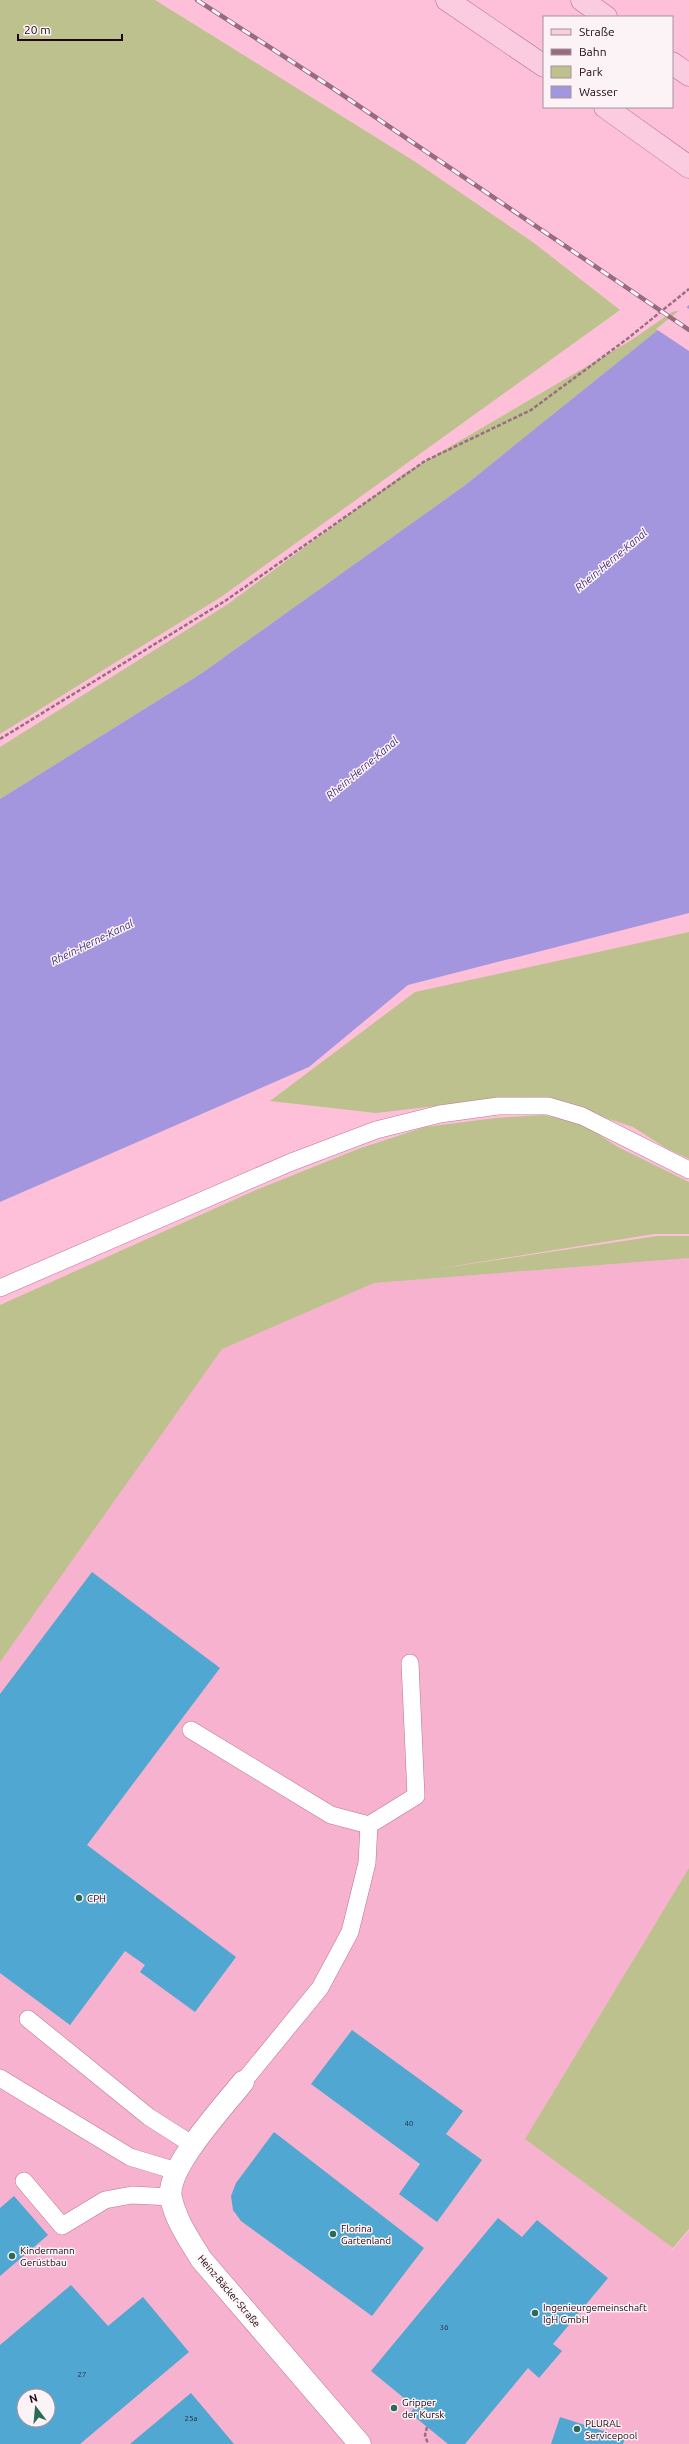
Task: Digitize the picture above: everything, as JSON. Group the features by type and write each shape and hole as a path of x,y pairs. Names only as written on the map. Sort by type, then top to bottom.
{"main road":[{"path":"447,0 543,65"},
{"path":"582,0 605,16"},
{"path":"673,64 689,74"},
{"path":"606,108 689,167"}],"street":[{"name":"Heinz-Bäcker-Straße","path":"243,2082 193,2145 176,2171 171,2197 180,2225 201,2259 360,2444"}],"lane":[{"path":"0,1288 289,1163 376,1130 440,1114 498,1106 548,1106 582,1116 689,1170"},
{"path":"191,1730 331,1815 369,1825 416,1796 410,1663"},
{"path":"243,2082 320,1988 350,1932 367,1863 369,1825"},
{"path":"28,2019 149,2116 193,2145"},
{"path":"0,2078 130,2157 176,2171"},
{"path":"24,2181 62,2226 106,2200 132,2195 171,2197"}],"path":[{"path":"0,739 225,601 425,461 532,410 627,339 689,289"},
{"path":"426,2427 425,2434 428,2444"}],"shaded area":[{"path":"689,1258 689,1868 525,2139 673,2248 661,2263 689,2231 689,2444 0,2444 0,1627 223,1348 374,1283"}],"green space":[{"path":"0,0 155,0 414,161 534,243 620,310 221,597 0,734"},
{"path":"683,310 464,486 202,673 0,799 0,747 228,604 405,473 630,341 672,312"},
{"path":"689,932 689,1159 666,1148 633,1127 591,1113 487,1100 376,1113 270,1101 415,992"},
{"path":"543,1115 579,1122 618,1147 689,1182 689,1234 654,1234 436,1269 657,1236 689,1236 689,1258 374,1283 222,1349 0,1662 0,1305 256,1190 358,1149 425,1127 496,1118"},
{"path":"689,1868 689,2229 673,2248 525,2139"}],"water":[{"name":"Rhein-Herne-Kanal","path":"689,305 689,913 408,985 309,1067 0,1202 0,799 202,673 464,486"}],"pier":[{"path":"685,306 689,309 689,351 656,329"}],"building":[{"path":"92,1572 220,1668 87,1845 236,1957 195,2012 140,1972 145,1965 125,1951 70,2025 0,1973 0,1694"},
{"path":"352,2030 463,2111 446,2134 482,2160 437,2222 399,2194 420,2164 311,2084"},
{"name":"Florina Gartenland","path":"274,2132 424,2248 372,2316 241,2221 233,2210 231,2196 236,2183"},
{"name":"Kindermann Gerüstbau","path":"14,2196 48,2235 0,2276 0,2208"},
{"name":"Ingenieurgemeinschaft IgH GmbH","path":"498,2218 522,2237 537,2220 608,2278 553,2344 562,2351 539,2378 528,2368 465,2444 448,2444 410,2413 415,2407 371,2371"},
{"path":"71,2285 108,2326 143,2297 189,2352 80,2444 0,2444 0,2345"},
{"path":"191,2393 234,2444 130,2444 167,2413"},
{"name":"PLURAL Servicepool","path":"560,2417 625,2438 623,2444 551,2444"}],"railway":[{"path":"197,0 328,85 689,330"}],"place":[{"name":"CPH","path":"79,1898"},
{"name":"Florina Gartenland","path":"333,2234"},
{"name":"Kindermann Gerüstbau","path":"12,2256"},
{"name":"Ingenieurgemeinschaft IgH GmbH","path":"535,2313"},
{"name":"Gripper der Kursk","path":"394,2408"},
{"name":"PLURAL Servicepool","path":"577,2429"}]}
